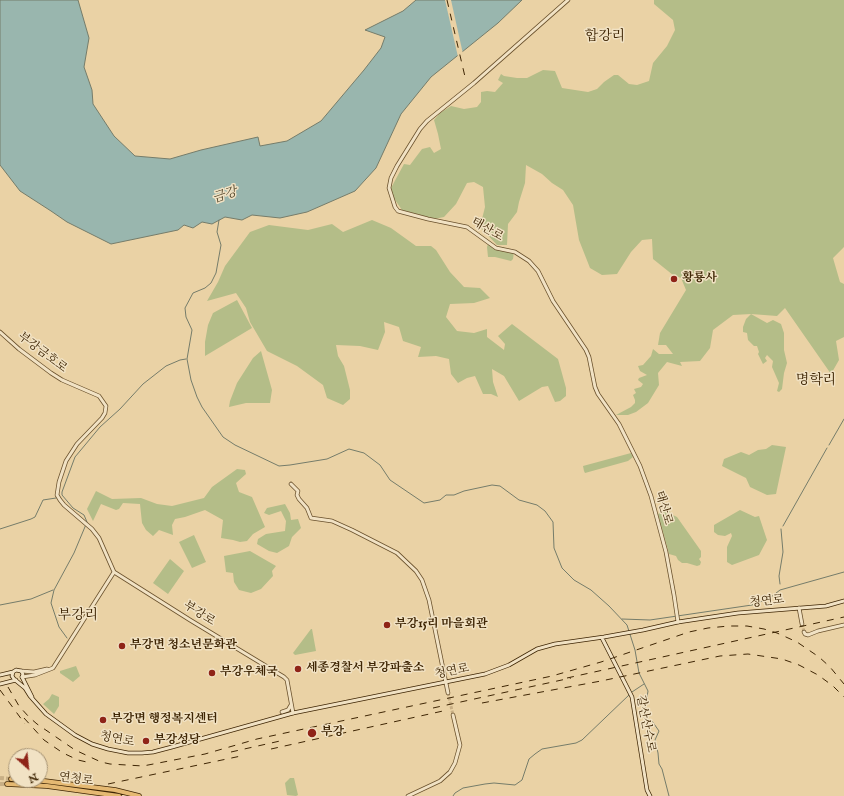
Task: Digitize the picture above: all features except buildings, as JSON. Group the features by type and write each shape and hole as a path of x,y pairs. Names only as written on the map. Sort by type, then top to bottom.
{"highway":[{"name":"연청로","path":"48,782 115,790 139,796"},
{"name":"연청로","path":"7,784 71,789 118,796"}],"street":[{"name":"태산로","path":"568,0 466,90 427,121 416,135 397,166 391,178 389,188 395,207 398,211 466,227 496,248 515,252 520,255 529,261 538,271 553,301 586,350 598,394 619,424 640,466 651,496 666,552 678,621"},
{"name":"부강금호로","path":"0,332 19,349 51,373 62,380 99,396 106,406 105,413 102,418 78,444 66,461 59,482 58,497 64,505 89,526 99,538 114,572"},
{"path":"291,484 298,491 298,499 306,508 311,518 332,521 352,530 397,553 416,571 422,580 429,600 448,693"},
{"path":"0,684 20,680 53,668 114,572"},
{"name":"부강로","path":"114,572 284,677 287,680 293,713"},
{"name":"청연로","path":"32,697 46,714 75,735 92,744 128,753 153,752 293,713 497,671 537,649 547,646 603,638 678,621 738,613 826,606 844,601"},
{"path":"799,608 802,624"},
{"path":"804,632 808,635 844,625"},
{"name":"갈산산수로","path":"603,638 629,690 635,714 647,790 650,796"},
{"path":"0,675 18,670 34,672 53,668"},
{"path":"21,671 23,674 22,678 32,697"},
{"path":"13,672 13,677 32,697"},
{"path":"28,687 27,680 35,675"},
{"path":"282,712 288,710 291,705"},
{"path":"408,796 440,781 450,772 455,764 460,745 453,715"}],"green space":[{"path":"654,0 844,0 844,247 833,258 840,282 844,284 844,337 836,341 839,360 831,374 785,308 777,316 751,314 733,315 713,330 710,348 700,361 680,362 682,366 667,362 658,373 659,385 648,403 636,412 628,415 616,415 631,407 635,403 633,395 636,393 634,389 641,387 643,384 638,380 639,378 647,375 640,371 638,366 643,365 651,356 653,349 659,354 673,354 666,345 658,345 660,333 686,290 681,278 673,275 653,259 652,239 642,240 631,252 617,274 602,275 590,268 579,240 573,205 563,190 542,174 526,165 525,183 517,212 508,224 507,245 497,245 480,227 485,207 483,187 474,182 467,183 456,204 444,217 434,219 402,210 393,197 391,188 404,164 410,165 422,149 430,147 434,153 441,149 434,120 440,113 451,106 464,109 477,107 481,102 481,92 495,92 503,83 498,80 501,74 504,76 517,78 527,78 543,70 555,71 562,88 588,92 597,89 614,75 618,75 629,84 637,85 649,81 653,63 667,46 675,30 673,20 654,4"},
{"path":"372,220 391,228 416,246 431,246 436,250 450,272 464,287 480,288 490,298 474,303 450,304 446,317 457,331 474,333 487,329 487,337 504,350 505,344 498,336 512,324 558,359 566,388 566,396 560,401 555,402 548,386 542,387 519,401 504,376 492,369 493,382 498,397 491,394 483,394 475,376 458,383 451,374 449,359 436,356 418,357 421,347 403,341 399,327 384,322 385,332 378,350 360,346 336,345 338,356 344,366 350,390 350,399 343,405 327,398 323,385 297,366 267,351 250,322 246,308 236,293 207,301 225,266 250,232 269,225 308,230 332,224 343,232"},
{"path":"488,244 494,248 514,252 513,259 511,261 488,257"},
{"path":"237,300 252,328 205,356 205,342 208,325 213,313"},
{"path":"751,314 767,323 773,320 781,324 784,333 784,350 787,363 782,389 779,392 777,391 779,383 772,367 773,361 767,355 765,358 767,361 763,364 758,354 759,352 757,346 754,346 748,340 747,333 743,332 746,319"},
{"path":"261,351 272,390 270,403 246,403 229,407 237,383 253,358"},
{"path":"772,445 786,447 776,494 767,495 750,487 746,478 722,466 724,459 741,452 749,455 758,450 766,449"},
{"path":"631,453 633,457 628,461 585,473 584,471 583,466"},
{"path":"237,469 245,470 246,474 236,483 239,492 252,497 265,527 253,534 247,541 240,542 221,538 223,520 205,510 175,519 172,525 173,535 159,530 153,536 146,530 142,523 140,504 123,503 119,509 116,510 101,504 93,521 87,509 96,491 112,499 141,498 157,504 172,506 204,498 212,487"},
{"path":"285,504 290,513 291,520 298,519 301,528 292,537 289,546 277,553 269,551 257,544 258,539 266,534 285,531 286,521 281,511 269,515 264,513 267,508"},
{"path":"668,507 671,514 677,517 701,551 701,557 699,559 701,562 700,565 697,566 682,563 676,556 669,554 658,514"},
{"path":"740,510 755,517 759,516 767,540 759,555 732,565 727,562 727,547 732,536 731,533 725,536 718,535 714,532 714,525"},
{"path":"194,535 206,562 192,568 179,542"},
{"path":"250,551 276,566 272,571 273,576 261,589 251,593 239,590 234,582 233,573 226,572 224,556"},
{"path":"170,559 184,571 168,594 153,583"},
{"path":"311,629 316,651 295,655 293,653"},
{"path":"76,666 80,676 73,682 60,673 60,671"},
{"path":"52,694 59,697 59,706 54,714 43,704"},
{"path":"290,778 294,778 298,795 296,796 287,795 285,783"}],"water":[{"name":"금강","path":"0,0 78,0 89,38 84,67 92,90 93,104 114,136 135,156 170,159 201,150 258,137 260,146 287,141 321,121 381,48 385,37 365,30 403,11 416,0 522,0 498,23 431,77 401,114 376,168 355,191 307,212 280,218 252,215 242,220 225,217 212,224 202,222 193,228 184,225 178,230 111,244 67,222 20,191 0,165"}],"pier":[{"path":"445,0 451,0 463,54 458,57"}],"waterway":[{"path":"219,220 217,232 221,245 216,273 211,283 205,288 193,293 185,308 186,317 192,330 187,359 191,380 202,407 223,437 235,445 279,466 327,459 349,449 364,453 380,465 390,480 424,503 440,500 446,495 454,495 464,491 492,485 500,486 519,500 537,505 545,511 553,522 554,548 562,568 574,580 591,590 627,625 635,650 639,673 648,691 644,716 645,721 652,721 659,731 655,740 659,764 662,769 669,796"},
{"path":"67,638 59,627 51,603 54,590 74,553 87,522 84,515 73,508 62,495 75,457 100,427 120,409 143,384 166,366 186,359"},
{"path":"829,445 844,419"},
{"path":"783,526 827,448"},
{"path":"0,529 35,517 43,500 56,498"},
{"path":"780,584 779,576 783,552 781,529"},
{"path":"622,619 650,620 752,605 771,597 780,590 844,572"},
{"path":"0,605 31,599 53,590"},
{"path":"632,692 644,684"},
{"path":"453,796 463,788 485,784 494,783 515,785 522,780 529,759 535,754 542,749 576,743 582,740 629,695"}],"tunnel":[{"path":"802,624 804,632"},
{"path":"448,693 453,715"},
{"path":"0,778 8,779"},
{"path":"0,784 7,784"}],"railway":[{"path":"447,0 466,81"},
{"path":"567,678 844,617"},
{"path":"8,687 19,706 29,717 75,750 101,762 143,766 205,754 257,739 552,676 601,662 689,632 708,628 747,626 777,633 797,642 819,657 830,667 844,684"},
{"path":"482,703 601,681 720,656 748,654 782,659 799,665 818,675 833,686 844,697"},
{"path":"433,708 571,678"},
{"path":"0,690 25,724"},
{"path":"271,749 443,711"},
{"path":"24,718 44,740 63,753 78,760 91,763"},
{"path":"231,752 280,741"},
{"path":"108,784 241,756"}],"place":[{"name":"황룡사","path":"674,279"},
{"name":"부강15리 마을회관","path":"387,625"},
{"name":"부강면 청소년문화관","path":"122,646"},
{"name":"세종경찰서 부강파출소","path":"298,669"},
{"name":"부강우체국","path":"212,673"},
{"name":"부강면 행정복지센터","path":"103,720"},
{"name":"부강","path":"312,733"},
{"name":"부강성당","path":"146,741"}],"district":[{"name":"합강리","path":"605,37"},
{"name":"명학리","path":"816,381"},
{"name":"부강리","path":"78,616"}]}
